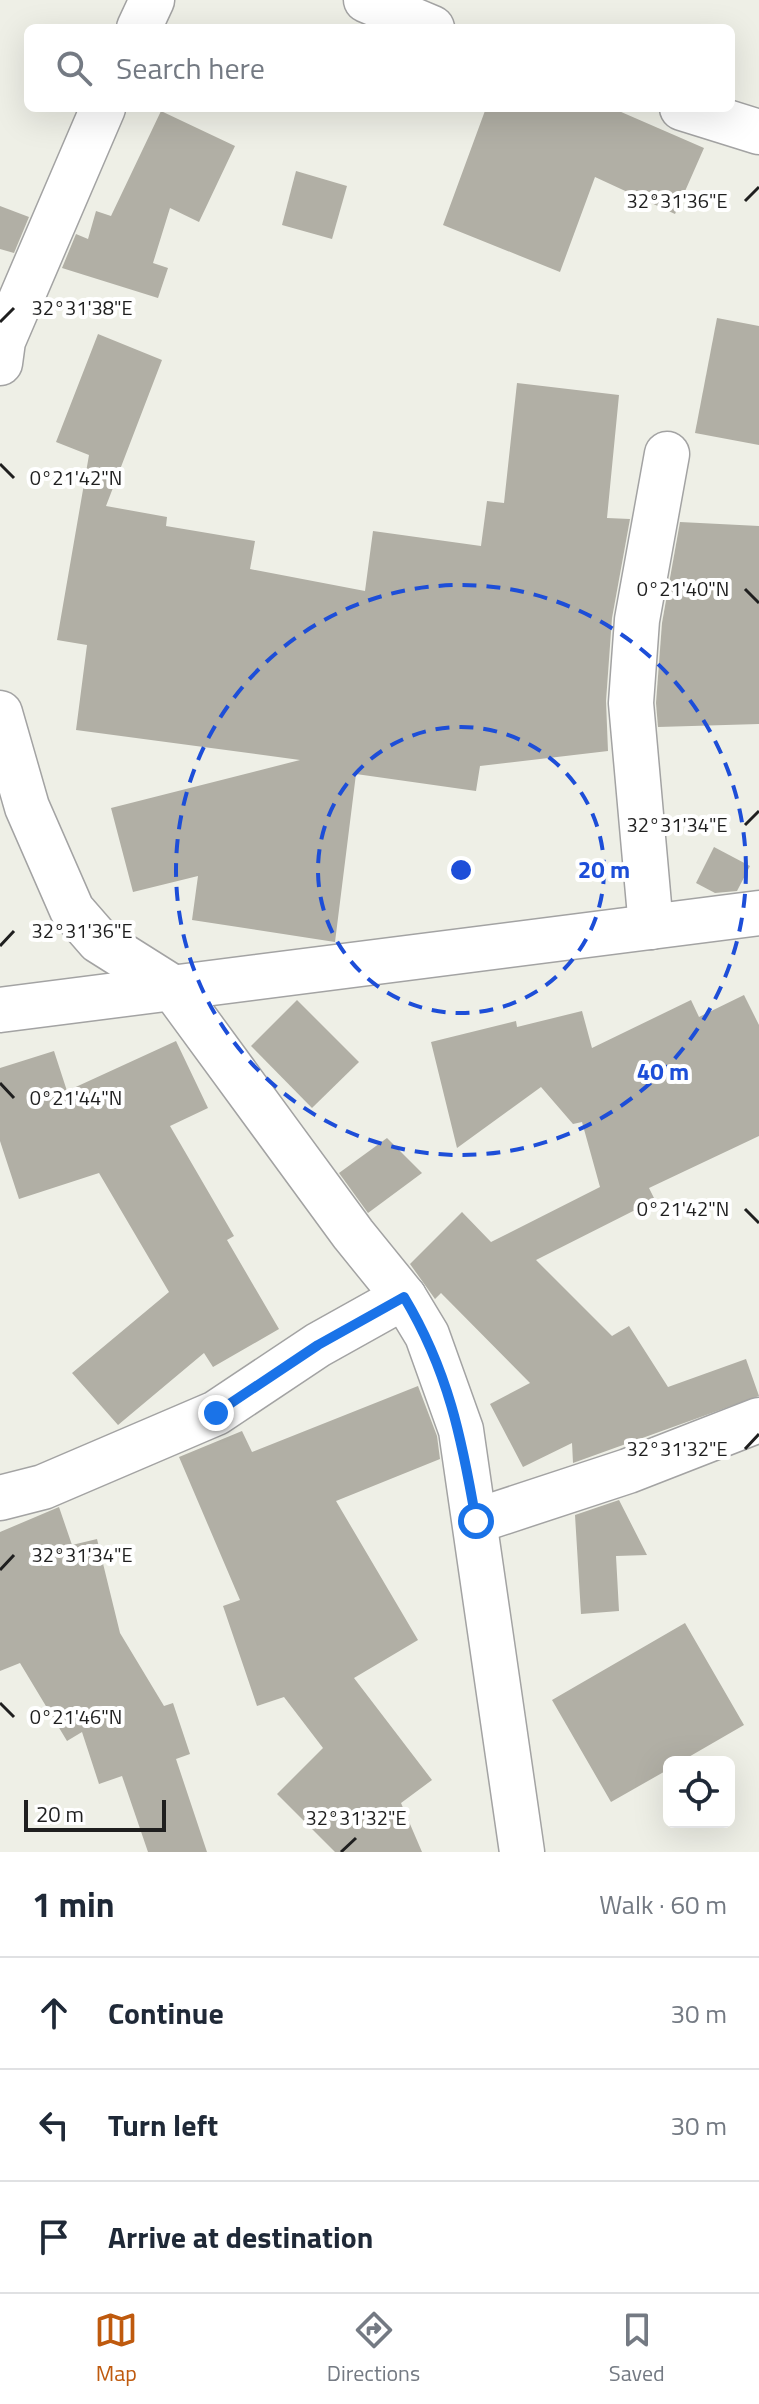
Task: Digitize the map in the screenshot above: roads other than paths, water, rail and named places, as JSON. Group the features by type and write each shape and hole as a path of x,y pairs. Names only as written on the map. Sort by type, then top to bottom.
{"street":[{"path":"141,24 152,0"},
{"path":"366,0 423,24"},
{"path":"0,363 3,341 101,112"},
{"path":"695,112 759,132"},
{"path":"651,927 631,703 637,620 667,454"},
{"path":"0,713 27,807 72,910 99,941 172,987 404,1297 427,1335 461,1430 522,1852"},
{"path":"0,1010 759,913"},
{"path":"0,1498 43,1487 216,1413 318,1345 404,1297"},
{"path":"476,1521 628,1471 759,1420"}]}
